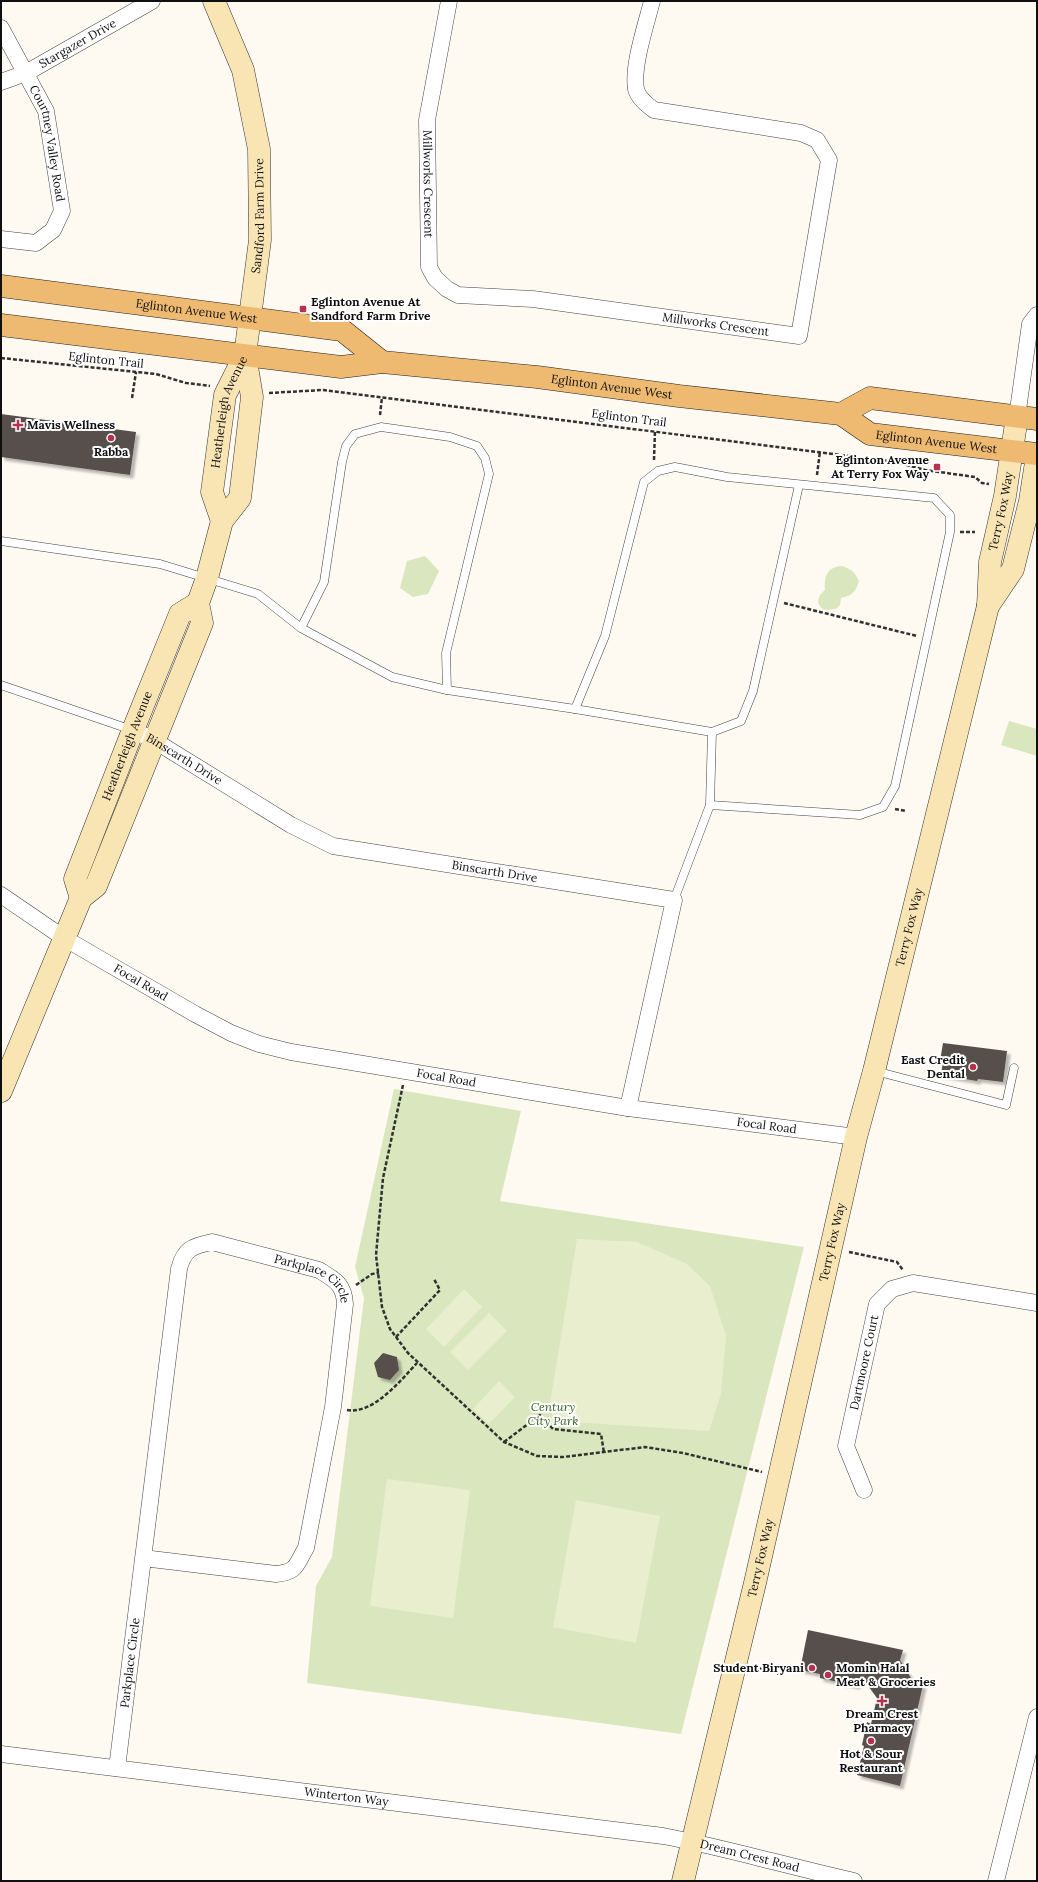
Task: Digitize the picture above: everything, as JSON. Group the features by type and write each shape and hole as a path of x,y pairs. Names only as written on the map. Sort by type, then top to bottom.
{"main road":[{"name":"Eglinton Avenue West","path":"1,286 342,330 382,362"},
{"name":"Eglinton Avenue West","path":"1,325 341,367 382,362 537,377 679,396 842,414 870,434 1037,455"},
{"path":"842,414 870,398 1027,418"}],"street":[{"name":"Stargazer Drive","path":"1,82 26,73 152,1"},
{"name":"Sandford Farm Drive","path":"214,1 243,70 259,149 260,240 245,355"},
{"name":"Millworks Crescent","path":"449,1 427,120 429,267 435,278 447,289 458,295 533,299 798,336 829,160 817,140 801,133 654,110 644,102 636,90 636,72 652,1"},
{"name":"Courtney Valley Road","path":"1,28 46,111 62,211 53,230 36,243 1,239"},
{"path":"1027,418 1030,324 1037,314"},
{"name":"Heatherleigh Avenue","path":"1,1091 81,898 96,886 202,623 198,603 207,578 222,521 240,498 252,397 245,355"},
{"name":"Terry Fox Way","path":"682,1881 736,1663 780,1476 856,1137 874,1071 988,606 990,562 1005,496 1012,451 1027,418"},
{"name":"Terry Fox Way","path":"988,606 1014,569 1030,501 1037,455"},
{"name":"Heatherleigh Avenue","path":"81,898 75,879 133,730 180,614 198,603"},
{"name":"Binscarth Drive","path":"133,730 155,741 291,825 334,846 674,900"},
{"name":"Focal Road","path":"1,895 64,938 195,1014 231,1033 259,1044 291,1052 628,1108 856,1137"},
{"path":"628,1108 674,900"},
{"name":"Parkplace Circle","path":"117,1768 143,1558 182,1256 197,1245 212,1242 319,1270 341,1285 345,1292 345,1304 333,1407 306,1548 296,1567 286,1573 276,1574 143,1558"},
{"name":"Dartmoore Court","path":"864,1490 846,1446 877,1304 892,1289 913,1283 1037,1304"},
{"path":"996,1881 1037,1717"},
{"name":"Winterton Way","path":"1,1754 648,1834 692,1841"},
{"name":"Dream Crest Road","path":"692,1841 795,1868 854,1881"}],"lane":[{"path":"301,628 324,582 342,462 346,446 355,434 381,427 450,438 477,446 485,458 489,474 446,653 447,690"},
{"path":"575,709 605,636 644,482 658,471 675,467 728,477 934,498 950,515 950,532 895,786 883,807 860,815 710,805"},
{"path":"1,541 160,564 258,594 301,628 392,677 447,690 575,709 712,732 741,721 753,691 800,485"},
{"path":"1,685 133,730"},
{"path":"674,900 710,805 712,732"},
{"path":"874,1071 1006,1105 1014,1068"}],"path":[{"name":"Eglinton Trail","path":"1,358 156,374 186,383 207,386"},
{"path":"132,398 136,372"},
{"name":"Eglinton Trail","path":"272,394 323,390 654,430 896,462 925,470 974,476 982,483"},
{"path":"379,420 382,397"},
{"path":"654,430 654,460"},
{"path":"817,475 820,451"},
{"path":"774,600 927,639"},
{"path":"895,809 906,811"},
{"path":"406,1071 383,1178 376,1255 382,1307 390,1329 417,1364 504,1442 537,1456 563,1457 645,1447 683,1453 780,1476"},
{"path":"831,1248 897,1262 913,1283"},
{"path":"345,1292 372,1274 379,1273"},
{"path":"396,1337 440,1290 434,1279"},
{"path":"333,1407 350,1411 370,1406 383,1397 417,1364"},
{"path":"504,1442 540,1415 553,1429 601,1434 604,1453"},
{"path":"736,1663 784,1675"}],"green space":[{"path":"425,556 439,571 428,594 413,597 400,588 407,561"},
{"path":"842,566 856,575 859,581 858,585 853,593 841,598 840,605 836,609 825,610 820,606 818,600 820,595 825,590 826,577 830,570"},
{"path":"1009,721 1037,729 1037,756 1001,745"},
{"name":"Century City Park","path":"394,1089 521,1111 500,1201 804,1247 681,1734 307,1683 316,1586 332,1557 364,1298 355,1267"},
{"path":"577,1239 637,1242 687,1264 710,1286 726,1336 721,1394 709,1431 556,1421 549,1409"},
{"path":"464,1289 482,1307 444,1347 426,1329"},
{"path":"489,1313 507,1331 468,1370 450,1352"},
{"path":"499,1381 515,1397 489,1424 473,1409"},
{"path":"387,1479 470,1490 453,1618 370,1606"},
{"path":"576,1500 660,1516 636,1643 553,1627"}],"building":[{"path":"1,414 136,432 130,475 1,457"},
{"name":"East Credit Dental","path":"943,1043 1007,1051 1003,1082 978,1079 977,1081 941,1075 943,1061 940,1061"},
{"path":"383,1353 397,1357 399,1370 390,1380 378,1377 374,1363"},
{"path":"808,1630 903,1650 900,1660 914,1683 923,1685 900,1786 857,1775 864,1746 862,1745 867,1722 871,1724 877,1698 861,1676 856,1686 820,1678 820,1674 800,1670"}],"place":[{"name":"Eglinton Avenue At Sandford Farm Drive","path":"303,309"},
{"name":"Mavis Wellness","path":"18,425"},
{"name":"Rabba","path":"111,438"},
{"name":"Eglinton Avenue At Terry Fox Way","path":"937,467"},
{"name":"East Credit Dental","path":"973,1067"},
{"name":"Student Biryani","path":"812,1668"},
{"name":"Momin Halal Meat & Groceries","path":"828,1675"},
{"name":"Dream Crest Pharmacy","path":"882,1701"},
{"name":"Hot & Sour Restaurant","path":"871,1741"}]}
